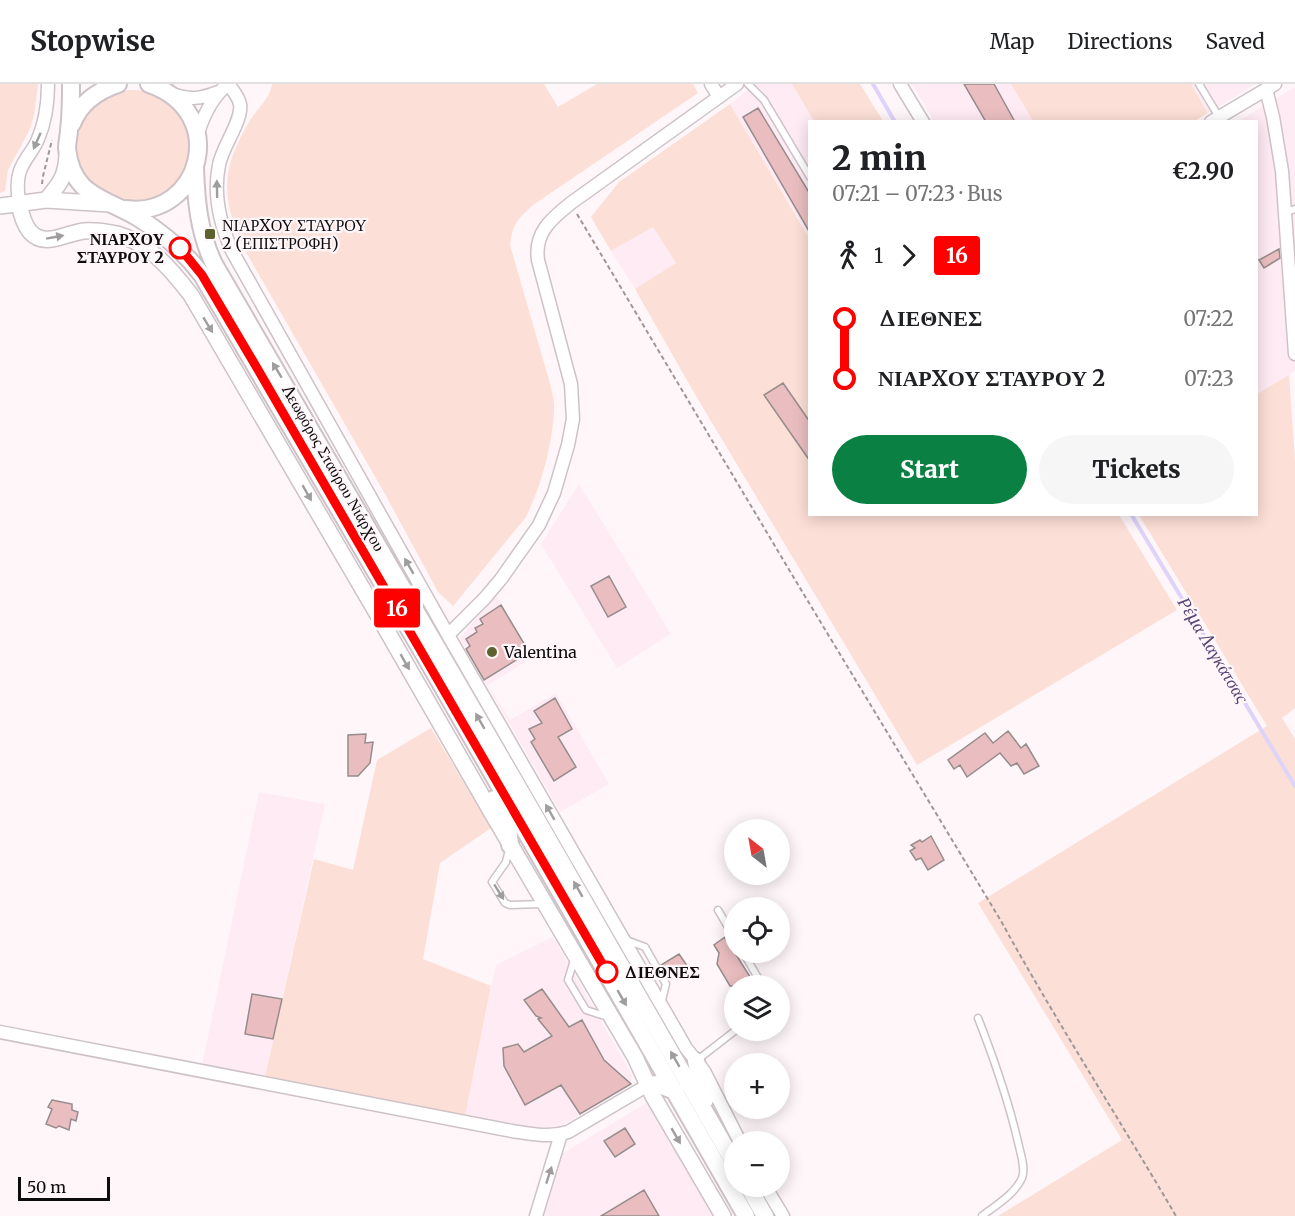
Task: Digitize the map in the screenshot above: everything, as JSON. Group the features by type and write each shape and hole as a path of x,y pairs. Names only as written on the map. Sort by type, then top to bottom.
{"main road":[{"name":"Λεωφόρος Σταύρου Νιάρχου","path":"70,84 68,139 73,170 80,182 91,194 137,217 169,238 202,275 747,1216"},
{"path":"68,139 74,118 84,103 99,92 118,84"},
{"path":"149,84 170,94 187,110 198,133"},
{"name":"Λεωφόρος Σταύρου Νιάρχου","path":"198,133 199,148 195,167 198,218 214,264 724,1145"},
{"name":"Λεωφόρος Σταύρου Νιάρχου","path":"113,206 141,210 159,205 176,194 195,167"},
{"path":"471,737 478,767 508,825 510,845"},
{"path":"696,1061 704,1091 707,1116"},
{"path":"648,1084 657,1084 675,1091"},
{"path":"754,1197 765,1216"}],"street":[{"path":"48,84 40,136 23,165 18,180 19,203 25,225 30,232 42,239 90,231 128,238 145,247 158,258 191,295 634,1057 653,1096 723,1216"},
{"path":"711,84 719,97"},
{"path":"448,635 501,579 539,525 554,493 568,445 573,419 571,384 545,288 537,249 539,239 547,225 571,203 737,84"},
{"path":"900,84 921,120"},
{"path":"170,94 195,99 225,86"},
{"path":"198,133 205,112 225,86"},
{"path":"225,86 236,95 240,108 239,117 221,155 217,176 218,207 227,240 242,271 661,1005 686,1048 709,1079 735,1131"},
{"path":"1215,119 1268,86 1290,211 1295,354"},
{"path":"46,200 63,178 68,139"},
{"path":"0,206 46,200 113,206"},
{"path":"0,1032 512,1131 543,1135 561,1134 572,1130 648,1084"},
{"path":"536,1216 561,1134"},
{"path":"772,1197 783,1216"}],"lane":[{"path":"748,84 764,100 808,174"},
{"path":"1199,84 1215,119"},
{"path":"510,845 506,862 492,882 506,903 510,905 545,904"},
{"path":"718,910 724,920"},
{"path":"978,1018 1000,1076 1016,1134 1023,1171 1022,1178 1014,1190 982,1216"},
{"path":"696,1061 724,1039"}],"path":[{"path":"571,203 1001,921 1080,1059 1176,1216"}],"shaded area":[{"path":"0,84 38,84 34,116 29,131 8,170 5,191 0,193"},
{"path":"272,84 544,84 558,107 597,84 693,84 698,93 533,205 515,226 510,245 554,401 549,450 541,479 526,517 453,606 438,592 385,494 246,252 232,216 227,185 233,154 251,119 269,94"},
{"path":"756,84 792,84 813,120 808,120 808,237 730,104"},
{"path":"792,84 860,84 882,120 813,120"},
{"path":"912,84 1011,84 1032,120 933,120"},
{"path":"1011,84 1191,84 1208,113 1196,120 1032,120"},
{"path":"1191,84 1255,84 1208,113"},
{"path":"1295,87 1295,371 1258,393 1258,120 1240,120"},
{"path":"133,90 154,95 172,107 184,125 189,146 184,167 172,185 154,197 133,202 112,197 94,185 82,167 77,146 82,125 94,107 112,95"},
{"path":"730,104 808,237 808,516 1120,516 1177,610 917,765 696,396 635,289 676,263 653,227 611,251 591,217 619,182"},
{"path":"653,227 676,263 635,289 611,251"},
{"path":"1289,375 1295,461 1295,708 1282,718 1295,739 1295,1216 998,1216 1122,1140 978,903 1267,726 1140,516 1258,516 1258,393"},
{"path":"579,484 671,634 617,668 541,544"},
{"path":"496,596 533,657 488,685 510,720 556,693 609,784 560,812 460,638"},
{"path":"431,728 491,828 440,863 423,959 491,986 465,1116 265,1077 314,859 353,870 377,760"},
{"path":"259,792 325,804 265,1077 202,1065"},
{"path":"553,937 632,1075 631,1084 554,1128 533,1129 465,1116 496,965"},
{"path":"648,1102 714,1216 542,1216 560,1155"}],"building":[{"path":"964,84 994,84 1014,120 985,120"},
{"path":"758,108 808,191 808,230 743,117"},
{"path":"1279,249 1280,258 1264,268 1259,260"},
{"path":"783,383 808,419 808,458 764,395"},
{"path":"609,576 626,607 608,617 591,586"},
{"path":"501,605 529,652 484,680 466,649 470,646 466,639 477,632 475,628 483,624 480,619"},
{"path":"555,698 572,729 558,737 576,767 554,781 531,742 535,739 529,729 542,723 534,711"},
{"path":"1008,731 1021,748 1026,744 1039,766 1024,774 1017,763 1011,766 1000,753 967,777 960,765 954,769 948,760 985,733 993,743"},
{"path":"366,734 365,743 373,742 370,763 358,776 348,776 348,735"},
{"path":"931,836 944,860 928,870 921,858 916,860 910,851 915,848 911,845"},
{"path":"724,938 724,963 741,963 749,975 724,976 717,964 719,953 714,945"},
{"path":"679,954 688,967 669,979 661,965"},
{"path":"542,989 569,1027 582,1020 604,1060 631,1084 580,1114 561,1085 525,1105 504,1066 503,1048 518,1044 524,1052 552,1036 538,1019 541,1018 536,1016 524,1000"},
{"path":"252,994 282,999 273,1039 245,1034"},
{"path":"52,1100 72,1104 72,1110 78,1112 76,1121 71,1119 69,1130 46,1124 52,1109 48,1107"},
{"path":"625,1128 635,1144 615,1157 604,1141"},
{"path":"644,1190 659,1216 601,1216"}],"waterway":[{"name":"Ρέμα Λαγκάτσας","path":"873,84 894,120"},
{"name":"Ρέμα Λαγκάτσας","path":"1132,516 1295,786"}],"bus line":[{"name":"16","path":"180,248 202,275 257,368 607,972"}],"place":[{"name":"ΝΙΑΡΧΟΥ ΣΤΑΥΡΟΥ 2 (ΕΠΙΣΤΡΟΦΗ)","path":"210,234"},
{"name":"ΝΙΑΡΧΟΥ ΣΤΑΥΡΟΥ 2","path":"180,248"},
{"name":"Valentina","path":"492,652"},
{"name":"ΔΙΕΘΝΕΣ","path":"607,972"}]}
